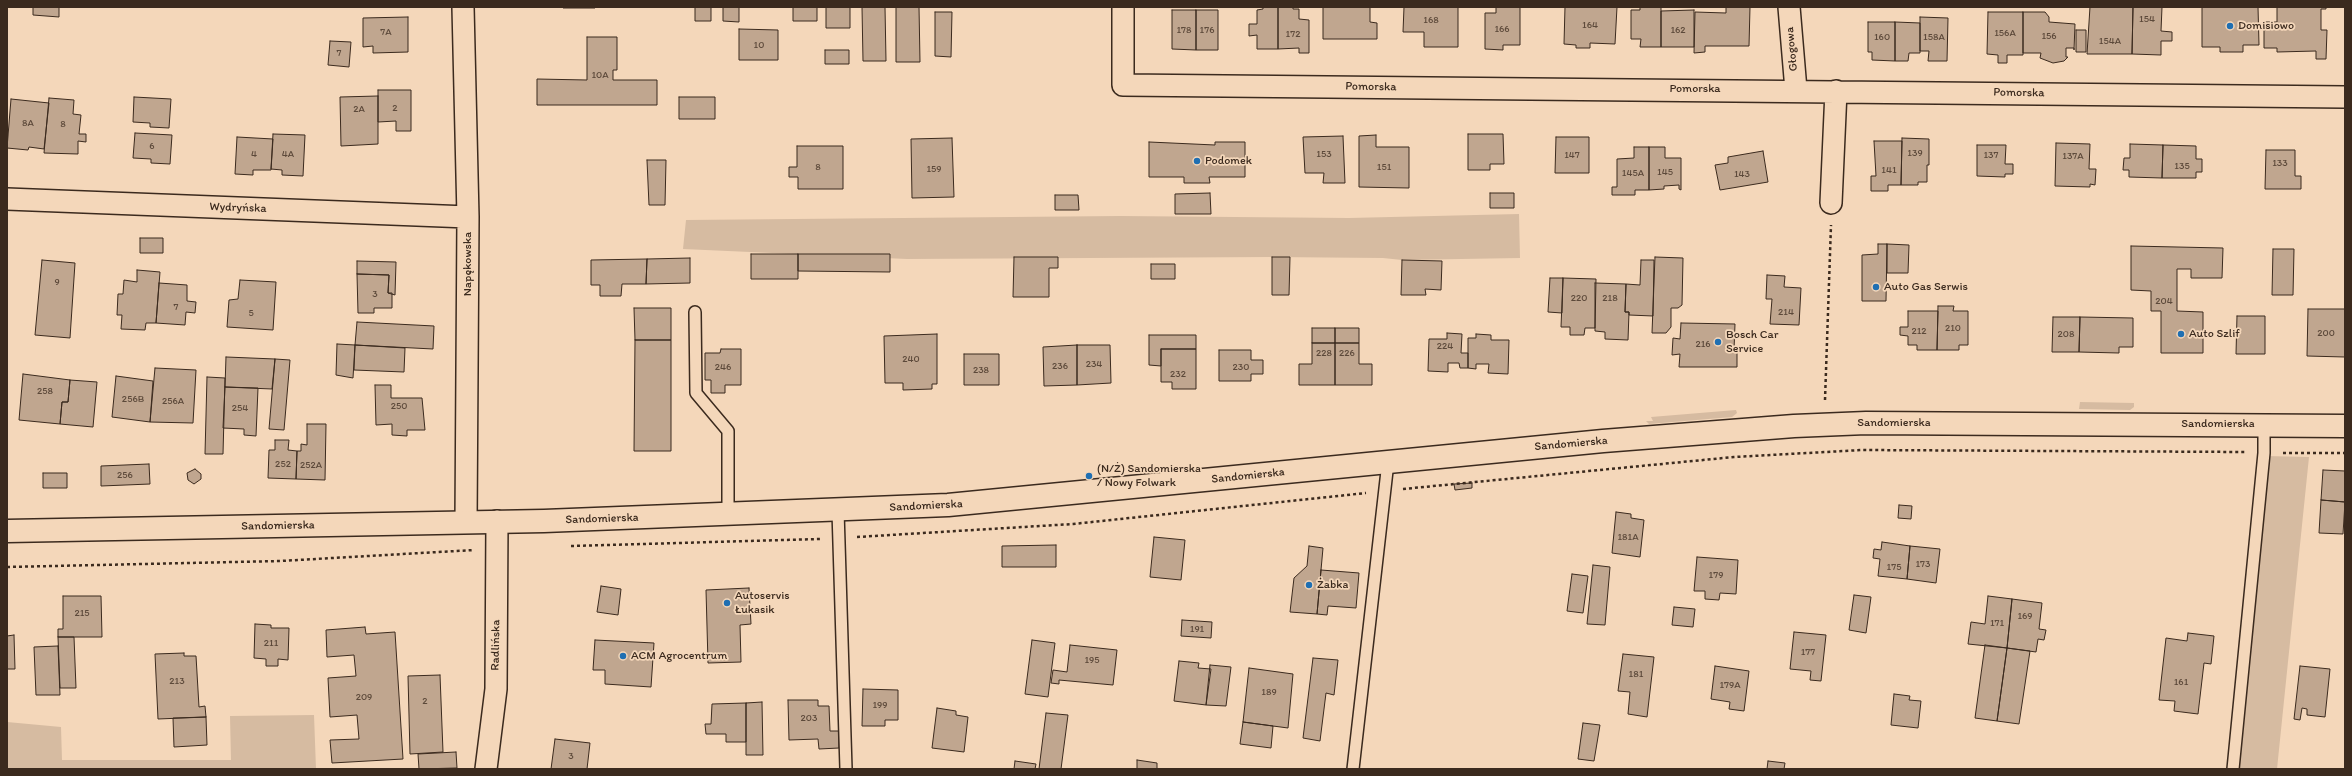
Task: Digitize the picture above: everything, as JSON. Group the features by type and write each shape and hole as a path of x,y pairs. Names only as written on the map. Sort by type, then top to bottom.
{"street":[{"name":"Napękowska","path":"463,7 468,217 466,522"},
{"name":"Pomorska","path":"1123,7 1123,84 1836,90 2345,97"},
{"name":"Głogowa","path":"1789,7 1796,90"},
{"path":"1831,203 1836,90"},
{"name":"Wydryńska","path":"7,199 468,217"},
{"name":"Sandomierska","path":"7,531 466,522 728,514 948,505 1748,428 1837,424 2345,426"},
{"name":"Radlińska","path":"486,769 496,689 497,521"}],"lane":[{"path":"695,312 696,393 728,432 728,514"},
{"path":"2233,769 2264,452 2264,425"},
{"path":"1353,769 1388,462"},
{"path":"838,510 846,769"}],"path":[{"path":"1825,404 1831,203"}],"shaded area":[{"path":"1519,214 1520,258 1402,260 1383,258 1272,257 907,259 683,249 686,220 1120,216 1349,218"},
{"path":"2080,402 2134,403 2134,407 2130,410 2079,409"},
{"path":"1736,410 1737,413 1732,417 1649,424 1646,421 1653,421 1651,417"},
{"path":"2266,456 2309,457 2277,769 2233,769"},
{"path":"314,715 316,769 7,769 7,722 61,727 62,760 231,760 230,716"}],"building":[{"path":"33,7 59,7 59,17 33,15"},
{"path":"595,7 595,8 563,8"},
{"path":"695,7 711,7 711,21 695,21"},
{"path":"723,7 739,7 739,22 723,21"},
{"path":"793,7 817,7 817,21 793,21"},
{"path":"826,7 850,7 850,28 826,28"},
{"path":"862,7 885,7 886,61 863,61"},
{"path":"896,7 919,7 920,62 896,62"},
{"path":"1263,7 1278,7 1278,49 1257,49 1257,35 1249,36 1249,24 1257,24 1257,10 1263,9"},
{"path":"1278,7 1293,7 1293,9 1299,9 1299,19 1309,20 1309,53 1299,53 1299,48 1278,49"},
{"path":"1323,7 1370,7 1370,22 1377,23 1377,39 1323,39"},
{"path":"1404,7 1458,7 1458,47 1424,47 1424,32 1403,32"},
{"path":"1496,7 1520,7 1520,45 1503,45 1503,50 1485,49 1485,13 1496,13"},
{"path":"1565,7 1617,7 1615,44 1590,43 1590,48 1576,48 1576,45 1564,44"},
{"path":"1640,7 1661,7 1661,47 1640,47 1641,39 1631,39 1631,10 1640,10"},
{"path":"1726,7 1750,7 1749,46 1705,46 1705,52 1694,53 1695,12 1726,13"},
{"path":"2090,7 2133,7 2132,54 2087,54"},
{"path":"2133,7 2162,7 2161,31 2172,32 2172,41 2161,41 2161,55 2132,54"},
{"name":"Domisiowo","path":"2202,7 2258,7 2259,45 2243,45 2243,52 2220,52 2220,47 2202,47"},
{"path":"2277,7 2326,7 2326,9 2321,9 2321,30 2327,30 2326,59 2316,59 2316,51 2277,52 2277,48 2264,48 2264,22 2277,22"},
{"path":"1172,10 1196,10 1196,50 1172,49"},
{"path":"1196,10 1218,10 1218,50 1196,50"},
{"path":"1694,10 1694,47 1661,47 1661,11"},
{"path":"935,12 952,12 951,57 935,56"},
{"path":"1988,12 2023,12 2023,55 2007,55 2007,63 1998,63 1998,55 1987,54"},
{"path":"2023,12 2045,12 2049,17 2049,22 2075,24 2074,50 2074,48 2066,48 2066,57 2068,57 2064,61 2053,63 2040,58 2041,53 2023,53"},
{"path":"408,17 408,52 373,53 373,46 363,47 363,18"},
{"path":"1920,17 1948,18 1947,61 1928,61 1929,51 1920,51"},
{"path":"1868,22 1895,22 1895,61 1872,60 1872,52 1868,52"},
{"path":"1895,22 1920,23 1920,53 1909,53 1908,61 1895,61"},
{"path":"739,29 778,30 778,60 739,60"},
{"path":"2076,30 2086,30 2086,52 2076,52"},
{"path":"587,37 617,37 617,70 613,70 613,80 657,80 657,105 537,105 537,79 587,80"},
{"path":"330,41 351,42 349,67 328,65"},
{"path":"825,50 849,50 849,64 825,64"},
{"path":"378,90 411,90 411,131 396,131 396,121 378,122"},
{"path":"378,96 378,144 341,146 340,97"},
{"path":"134,97 171,99 169,128 150,127 150,123 133,122"},
{"path":"679,97 715,97 715,119 679,119"},
{"path":"49,98 74,100 73,114 81,115 79,134 86,134 86,142 78,141 78,154 44,153"},
{"path":"11,99 49,103 44,149 29,147 28,150 7,148"},
{"path":"135,133 172,135 170,164 151,163 151,159 133,158"},
{"path":"273,134 305,135 303,176 282,175 282,170 271,169"},
{"path":"1468,134 1503,134 1504,164 1490,164 1490,170 1468,170"},
{"path":"1376,135 1376,147 1409,147 1409,188 1359,187 1359,136"},
{"path":"1343,136 1345,183 1323,183 1324,173 1305,173 1303,137"},
{"path":"237,137 273,139 271,170 253,170 253,175 235,174"},
{"path":"1556,137 1589,137 1589,173 1555,173"},
{"path":"952,138 954,197 912,198 911,139"},
{"path":"1902,138 1929,139 1929,165 1927,165 1927,182 1918,182 1918,185 1901,185"},
{"path":"1874,141 1902,141 1901,185 1888,185 1888,191 1871,191 1871,176 1876,176"},
{"name":"Podomek","path":"1149,142 1215,145 1215,142 1245,142 1245,177 1209,177 1210,183 1184,183 1184,177 1149,177"},
{"path":"2056,143 2090,144 2089,169 2096,169 2095,185 2090,184 2090,187 2055,186"},
{"path":"2130,144 2163,145 2162,178 2129,177 2129,170 2123,170 2124,158 2130,158"},
{"path":"1977,145 2006,145 2005,164 2013,164 2013,174 2005,174 2005,177 1977,176"},
{"path":"2163,145 2196,146 2196,159 2202,159 2202,172 2196,172 2196,178 2162,178"},
{"path":"797,146 843,146 843,189 798,189 798,177 789,177 789,167 797,167"},
{"path":"1634,147 1649,147 1649,190 1635,190 1635,195 1612,195 1612,187 1617,187 1617,159 1634,158"},
{"path":"1649,147 1665,147 1665,158 1681,158 1681,190 1679,189 1679,185 1664,186 1664,189 1649,190"},
{"path":"2266,150 2295,150 2295,176 2301,176 2301,189 2265,189"},
{"path":"1763,151 1768,182 1720,190 1715,165 1728,163 1728,157"},
{"path":"647,160 666,160 665,205 649,205"},
{"path":"1210,193 1211,214 1175,214 1175,194"},
{"path":"1490,193 1514,193 1514,208 1490,208"},
{"path":"1055,195 1078,195 1079,210 1055,210"},
{"path":"140,238 163,238 163,253 140,253"},
{"path":"1878,244 1887,244 1886,301 1862,301 1862,255 1878,254"},
{"path":"1887,244 1909,245 1908,273 1887,273"},
{"path":"2131,246 2223,248 2222,278 2191,278 2191,269 2177,269 2177,311 2203,312 2203,353 2161,353 2161,311 2151,311 2151,291 2131,290"},
{"path":"2273,249 2294,249 2293,295 2272,295"},
{"path":"751,254 798,254 798,279 751,279"},
{"path":"798,254 890,254 890,272 798,271"},
{"path":"1014,257 1058,257 1058,268 1049,268 1049,297 1013,297"},
{"path":"1272,257 1290,257 1289,295 1272,295"},
{"path":"1655,257 1683,258 1682,305 1678,308 1671,308 1671,327 1666,333 1652,333"},
{"path":"690,258 690,283 646,284 647,259"},
{"path":"647,259 646,284 622,284 621,296 600,296 600,285 591,285 591,260"},
{"path":"42,260 75,263 70,338 35,335"},
{"path":"1402,260 1442,261 1441,290 1425,289 1426,295 1401,295"},
{"path":"1641,260 1654,260 1653,316 1629,315 1629,312 1625,312 1626,284 1640,285"},
{"path":"357,261 396,262 395,295 388,293 389,275 357,274"},
{"path":"1151,264 1175,264 1175,279 1151,279"},
{"path":"137,270 160,272 156,323 146,323 145,330 121,329 122,315 117,315 118,294 123,294 124,280 137,282"},
{"path":"357,274 389,275 388,293 392,293 392,308 374,308 374,313 358,313"},
{"path":"1767,275 1785,276 1784,287 1801,288 1799,325 1770,324 1772,299 1766,299"},
{"path":"1550,278 1563,278 1562,313 1548,312"},
{"path":"1563,278 1596,279 1595,328 1585,328 1584,335 1570,335 1570,327 1561,327"},
{"path":"240,280 276,282 273,330 227,327 229,300 238,299"},
{"path":"159,283 187,285 187,301 196,302 195,313 186,312 185,325 156,323"},
{"path":"1595,283 1626,284 1625,312 1629,312 1628,340 1605,339 1605,332 1595,331"},
{"path":"1938,306 1954,306 1953,311 1968,311 1968,345 1959,345 1959,350 1937,350"},
{"path":"634,308 671,308 671,340 635,340"},
{"path":"2308,309 2345,309 2345,357 2307,356"},
{"path":"1908,311 1938,311 1937,350 1917,350 1917,345 1908,345 1908,336 1900,335 1900,327 1908,327"},
{"path":"2237,316 2265,316 2265,354 2236,354"},
{"path":"2053,317 2080,317 2079,352 2052,352"},
{"path":"2080,317 2133,318 2133,347 2119,347 2119,353 2079,352"},
{"path":"357,322 434,326 433,349 355,345"},
{"path":"1681,323 1735,324 1734,350 1737,350 1737,367 1679,367 1680,354 1672,355 1673,338 1680,339"},
{"path":"1312,328 1335,328 1335,343 1312,343"},
{"path":"1335,328 1359,328 1359,343 1335,343"},
{"path":"1447,333 1462,334 1461,353 1468,353 1468,368 1460,368 1459,363 1448,363 1448,372 1428,371 1429,339 1447,339"},
{"path":"937,334 937,384 932,384 932,389 903,390 903,383 885,383 884,336"},
{"path":"1476,334 1491,335 1491,340 1509,340 1508,374 1488,373 1489,364 1476,364 1476,369 1468,368 1468,338 1476,338"},
{"path":"1149,335 1196,335 1196,349 1161,349 1161,366 1149,365"},
{"path":"635,340 671,340 671,451 634,451"},
{"path":"1312,343 1335,343 1335,385 1299,385 1299,364 1312,364"},
{"path":"1335,343 1359,343 1359,364 1372,364 1372,385 1335,385"},
{"path":"337,344 355,345 353,378 336,375"},
{"path":"355,345 405,348 404,372 354,370"},
{"path":"1077,345 1110,345 1111,383 1077,385"},
{"path":"1077,345 1077,385 1044,386 1043,347"},
{"path":"721,349 741,349 741,385 725,385 725,393 711,393 711,380 705,380 705,353 720,353"},
{"path":"1161,349 1196,349 1196,389 1172,389 1172,382 1161,382"},
{"path":"1219,350 1251,350 1251,360 1263,360 1263,374 1251,374 1251,381 1219,381"},
{"path":"964,354 999,354 999,385 964,385"},
{"path":"226,357 275,359 272,389 225,387"},
{"path":"275,359 290,360 284,430 269,429"},
{"path":"155,368 196,370 193,423 150,422"},
{"path":"23,374 70,380 68,402 62,402 60,424 19,420"},
{"path":"116,376 153,381 150,422 112,417"},
{"path":"207,377 225,378 223,454 205,454"},
{"path":"70,380 97,382 93,427 60,424 62,402 68,402"},
{"path":"375,385 391,385 391,398 422,398 425,430 407,430 407,436 392,435 392,424 376,425"},
{"path":"225,387 258,388 256,436 244,435 244,429 223,428"},
{"path":"307,424 326,424 325,480 296,479 297,451 301,451 301,444 307,445"},
{"path":"275,440 289,440 288,450 297,451 296,479 268,478 269,450 275,450"},
{"path":"149,464 150,484 101,486 101,466"},
{"path":"195,469 201,474 201,479 194,484 188,480 187,473"},
{"path":"2323,470 2345,471 2345,502 2321,500"},
{"path":"43,473 67,473 67,488 43,488"},
{"path":"1472,483 1472,488 1455,490 1454,484"},
{"path":"2321,500 2345,502 2343,534 2319,533"},
{"path":"1899,505 1912,506 1911,519 1898,518"},
{"path":"1616,512 1631,514 1631,518 1644,520 1640,557 1612,553"},
{"path":"1154,537 1185,540 1181,580 1150,577"},
{"path":"1882,542 1910,546 1907,579 1878,576 1880,559 1873,558 1874,549 1881,550"},
{"path":"1056,545 1056,567 1002,567 1002,546"},
{"path":"1309,546 1323,548 1317,614 1290,612 1294,578 1307,566"},
{"path":"1910,546 1940,549 1936,583 1907,579"},
{"path":"1697,557 1738,560 1736,594 1720,593 1719,600 1705,599 1705,591 1694,591"},
{"path":"1593,565 1610,567 1605,625 1587,624"},
{"path":"1321,570 1359,573 1356,608 1328,606 1327,615 1317,614"},
{"path":"1572,574 1588,576 1583,613 1567,611"},
{"path":"601,586 621,589 618,615 597,612"},
{"path":"749,588 751,624 740,625 741,662 708,663 706,590"},
{"path":"1854,595 1871,597 1866,633 1849,630"},
{"path":"63,596 101,596 102,637 58,637 58,629 63,629"},
{"path":"1988,596 2012,599 2007,648 1968,644 1971,622 1985,624"},
{"path":"2012,599 2042,603 2039,629 2046,630 2044,640 2038,639 2036,652 2007,648"},
{"path":"1674,607 1695,609 1693,627 1672,625"},
{"path":"1182,620 1212,622 1211,638 1181,636"},
{"path":"255,624 271,625 271,628 289,628 288,660 278,659 278,666 266,666 266,659 254,658"},
{"path":"365,627 366,634 395,632 403,759 332,763 330,740 359,739 357,715 330,717 328,678 356,676 354,655 327,657 326,630"},
{"path":"1794,632 1826,635 1821,681 1810,680 1811,671 1790,669"},
{"path":"2188,633 2214,636 2211,664 2204,663 2198,714 2174,711 2175,701 2159,700 2166,638 2187,641"},
{"path":"14,635 15,669 7,669 7,636"},
{"path":"58,637 74,637 76,688 60,688"},
{"name":"ACM Agrocentrum","path":"595,640 654,643 651,687 605,684 605,670 593,670"},
{"path":"1032,640 1055,643 1048,697 1025,694"},
{"path":"1070,645 1117,650 1113,685 1059,680 1059,684 1051,683 1053,670 1067,672"},
{"path":"1985,645 2007,648 1997,721 1975,718"},
{"path":"58,646 60,695 36,695 34,647"},
{"path":"2007,648 2030,651 2019,724 1997,721"},
{"path":"184,653 184,656 196,656 199,707 205,706 206,717 158,719 155,654"},
{"path":"1623,654 1654,657 1647,717 1628,714 1630,692 1618,691"},
{"path":"1313,658 1338,660 1334,695 1326,693 1320,741 1303,738"},
{"path":"1179,661 1199,663 1198,668 1211,669 1206,705 1174,701"},
{"path":"1210,665 1231,667 1226,706 1206,705"},
{"path":"1715,666 1749,671 1744,711 1729,709 1730,702 1711,699"},
{"path":"2300,666 2330,669 2325,717 2307,715 2307,709 2302,708 2300,720 2294,719"},
{"path":"1249,668 1293,674 1288,728 1243,722"},
{"path":"440,675 443,752 410,754 408,676"},
{"path":"863,689 898,690 898,720 885,720 885,726 862,726"},
{"path":"1894,694 1910,696 1909,700 1921,701 1918,728 1891,725"},
{"path":"788,700 818,700 818,706 829,706 830,731 839,731 839,748 819,749 818,739 789,740"},
{"path":"762,702 763,755 746,755 746,703"},
{"path":"746,703 746,742 726,742 726,734 706,734 705,724 711,724 712,704"},
{"path":"937,708 956,711 956,715 968,717 964,752 932,748"},
{"path":"1046,713 1068,715 1061,769 1039,769"},
{"path":"206,717 207,745 174,747 173,718"},
{"path":"1243,722 1273,726 1271,748 1240,744"},
{"path":"1583,723 1600,725 1594,761 1578,759"},
{"path":"555,739 590,743 587,769 551,769"},
{"path":"456,752 457,768 419,769 418,754"},
{"path":"1137,760 1157,763 1157,769 1137,769"},
{"path":"1015,761 1036,764 1035,769 1014,769"},
{"path":"1768,761 1785,763 1784,769 1767,769"}],"place":[{"name":"Domisiowo","path":"2230,26"},
{"name":"Podomek","path":"1197,161"},
{"name":"Auto Gas Serwis","path":"1876,287"},
{"name":"Auto Szlif","path":"2181,334"},
{"name":"Bosch Car Service","path":"1718,342"},
{"name":"(N/Ż) Sandomierska / Nowy Folwark","path":"1089,476"},
{"name":"Żabka","path":"1309,585"},
{"name":"Autoservis Łukasik","path":"727,603"},
{"name":"ACM Agrocentrum","path":"623,656"}]}
